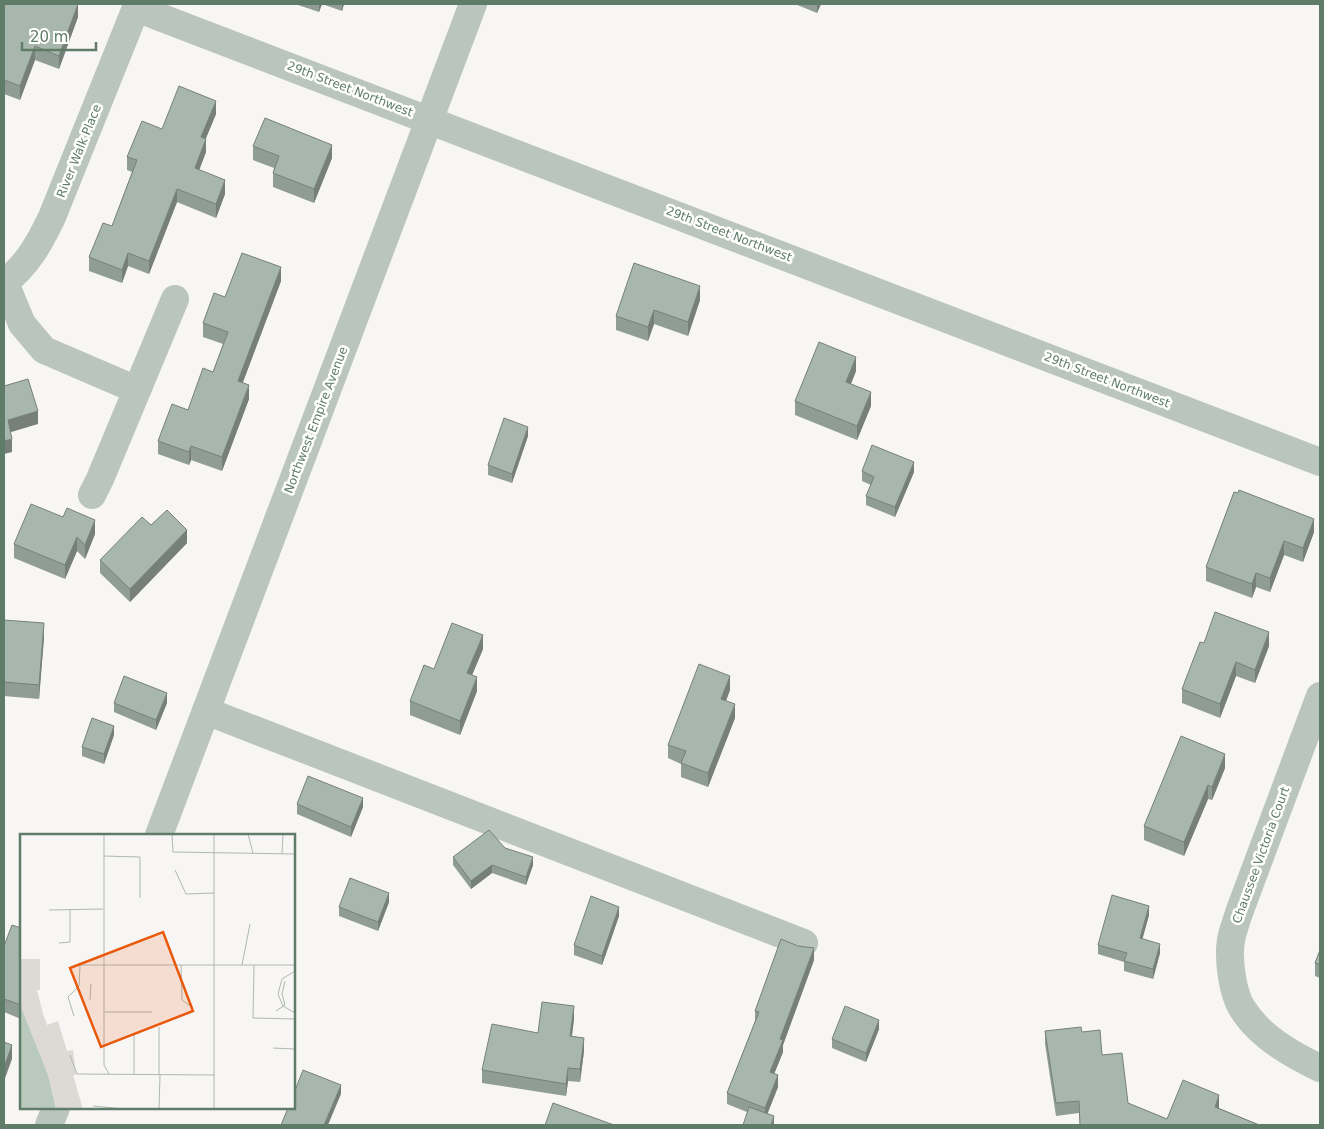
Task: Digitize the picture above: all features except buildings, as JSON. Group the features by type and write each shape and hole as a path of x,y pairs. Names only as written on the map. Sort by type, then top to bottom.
{"street":[{"name":"Northwest Empire Avenue","path":"159,834 473,4"},
{"name":"29th Street Northwest","path":"136,8 430,119 1320,462"},
{"name":"River Walk Place","path":"4,283 24,266 40,242 52,217 136,8"},
{"path":"4,283 22,324 44,350 137,390"},
{"path":"92,495 175,299"},
{"name":"Chaussee Victoria Court","path":"1320,696 1240,910 1231,939 1230,971 1241,1007 1262,1032 1294,1056 1320,1068"},
{"path":"206,711 804,944"},
{"path":"49,1125 56,1109"}]}
